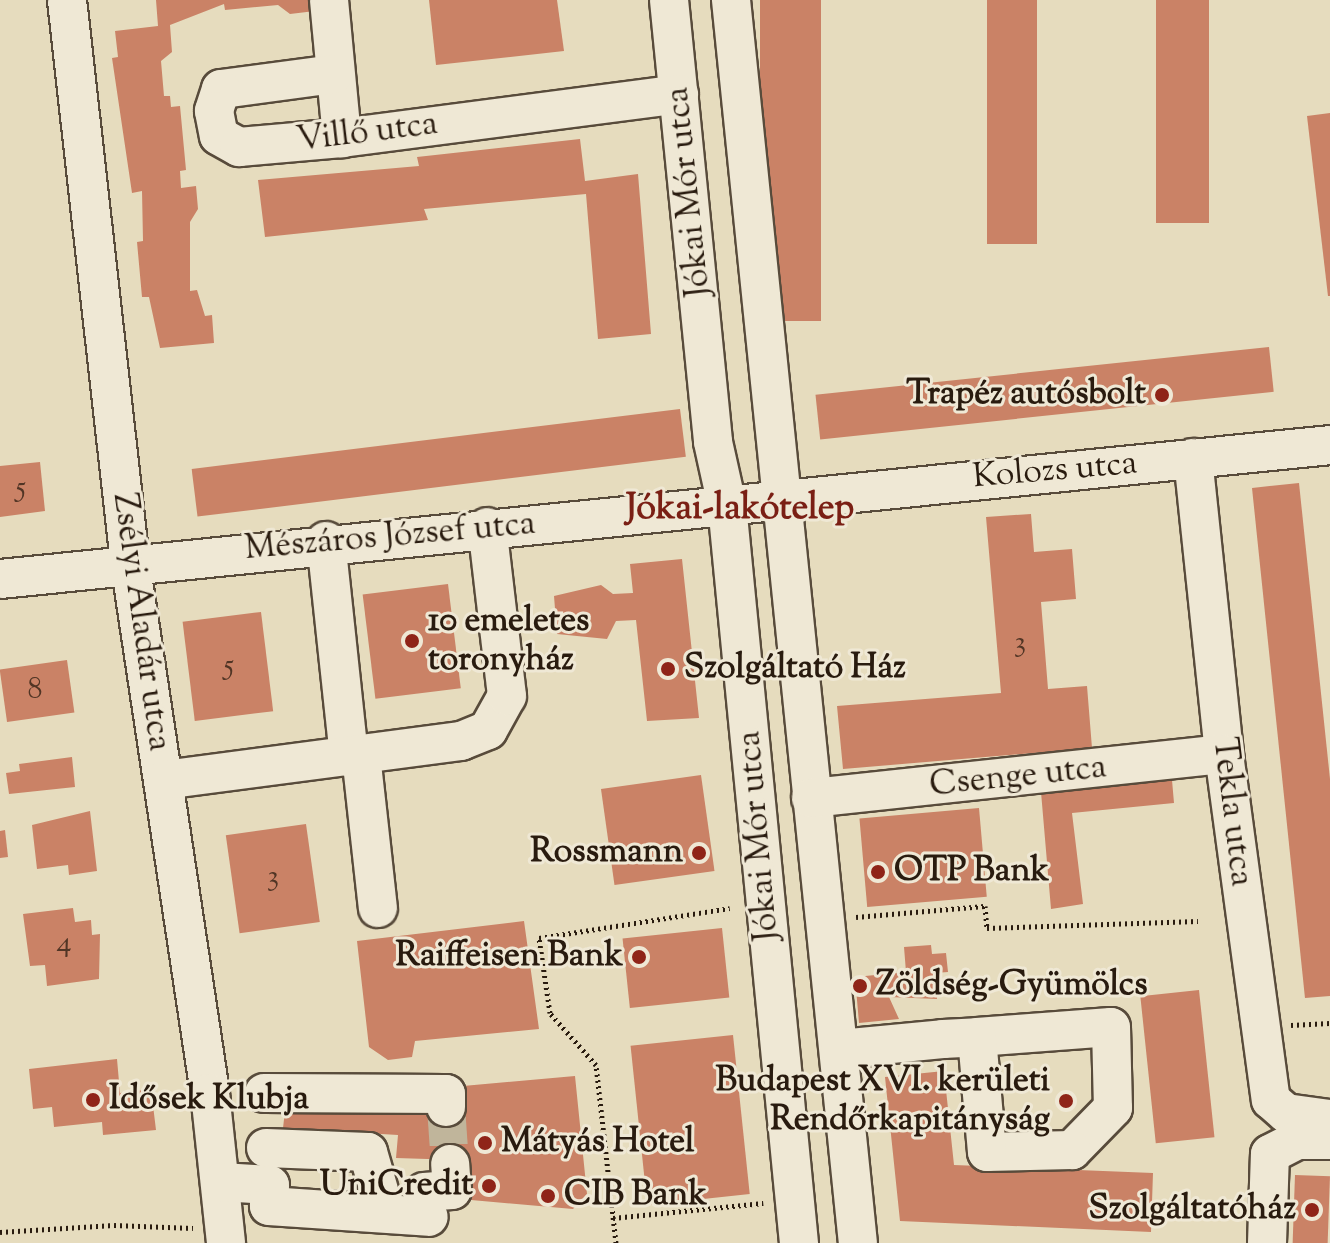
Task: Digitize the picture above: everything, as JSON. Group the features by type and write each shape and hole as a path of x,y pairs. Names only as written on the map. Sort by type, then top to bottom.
{"street":[{"name":"Zsélyi Aladár utca","path":"67,0 130,562 221,1182 226,1243"},
{"path":"329,0 342,138"},
{"name":"Jókai Mór utca","path":"669,0 713,442 727,505 799,1243"},
{"name":"Jókai Mór utca","path":"731,0 858,1243"},
{"name":"Villő utca","path":"334,74 221,89 214,111 219,136 239,147 342,138 679,94"},
{"name":"Kolozs utca","path":"781,499 1330,445"},
{"name":"Tekla utca","path":"1193,458 1224,754 1271,1100 1286,1113 1330,1119"},
{"name":"Mészáros József utca","path":"0,579 326,541 781,499"},
{"path":"164,780 461,741 499,719 507,696 487,527"},
{"path":"326,541 378,908"},
{"name":"Csenge utca","path":"811,798 1224,754"},
{"path":"840,1049 977,1037"},
{"path":"264,1093 446,1094 446,1107"},
{"path":"1267,1243 1270,1154 1298,1140 1330,1140"},
{"path":"221,1182 268,1167 368,1152 379,1190"},
{"path":"268,1167 269,1206 426,1205 452,1190 450,1164"}],"path":[{"path":"844,918 985,906 987,928 1198,921"},
{"path":"616,1243 596,1065 550,1013 539,938 730,908"},
{"path":"613,1218 796,1199"}],"building":[{"path":"156,0 313,0 315,11 290,14 278,5 225,10 224,4 170,25 172,52 161,61 164,96 170,96 171,107 180,106 186,170 180,171 181,188 196,186 198,209 190,222 190,291 197,290 205,316 212,315 214,343 160,348 149,297 142,297 137,242 143,241 142,191 132,193 112,58 118,57 115,31 158,26"},
{"path":"429,0 557,0 564,51 436,65"},
{"path":"760,0 821,0 821,321 760,321"},
{"path":"987,0 1037,0 1037,244 987,244"},
{"path":"1156,0 1209,0 1209,223 1156,223"},
{"path":"1330,113 1330,296 1328,296 1307,116"},
{"path":"580,139 585,181 638,174 651,334 598,339 586,194 424,209 428,220 265,237 258,180 419,166 417,157"},
{"path":"1269,347 1274,392 820,439 815,395"},
{"path":"680,409 686,457 198,517 192,469"},
{"path":"40,462 45,511 0,517 0,466"},
{"path":"1299,483 1330,779 1330,996 1305,998 1252,488"},
{"path":"1031,514 1034,552 1072,549 1076,599 1041,602 1048,689 1087,686 1092,748 843,769 837,706 1001,693 986,517"},
{"name":"Szolgáltató Ház","path":"682,559 699,718 647,721 636,620 616,621 607,639 557,634 554,596 601,585 613,594 633,593 630,564"},
{"name":"10 emeletes toronyház","path":"448,584 461,688 375,699 363,594"},
{"path":"261,612 273,711 195,721 183,622"},
{"path":"67,660 74,712 7,722 0,669"},
{"path":"72,757 75,787 9,794 6,773 20,771 19,764"},
{"path":"701,775 714,871 614,885 601,789"},
{"path":"1172,780 1174,803 1072,813 1083,904 1051,909 1041,792"},
{"path":"979,808 987,897 867,907 859,818"},
{"path":"90,811 97,871 69,875 68,865 37,869 32,825"},
{"path":"306,824 320,922 240,933 226,835"},
{"path":"5,830 8,857 0,858 0,831"},
{"path":"73,908 75,922 91,920 92,935 100,934 99,979 47,986 45,965 30,966 23,914"},
{"path":"524,921 539,1029 415,1041 412,1057 388,1060 369,1047 357,941"},
{"path":"722,928 729,998 630,1008 623,938"},
{"path":"931,945 932,954 946,953 948,972 935,973 937,999 889,997 899,1019 859,1023 855,977 906,972 904,947"},
{"path":"1199,990 1214,1137 1156,1143 1140,996"},
{"path":"733,1035 750,1194 647,1205 631,1046"},
{"name":"Idősek Klubja","path":"117,1059 120,1093 151,1089 156,1130 103,1135 102,1122 54,1127 52,1107 33,1109 29,1069"},
{"path":"944,1071 954,1165 1153,1173 1151,1232 900,1221 885,1077"},
{"path":"575,1076 587,1194 573,1209 460,1199 459,1160 396,1158 398,1135 283,1128 286,1102"},
{"name":"Szolgáltatóház","path":"1295,1175 1330,1176 1328,1243 1293,1243"}],"tunnel":[{"path":"446,1107 450,1164"}],"place":[{"name":"Trapéz autósbolt","path":"1162,395"},
{"name":"10 emeletes toronyház","path":"412,641"},
{"name":"Szolgáltató Ház","path":"668,669"},
{"name":"Rossmann","path":"699,853"},
{"name":"OTP Bank","path":"878,872"},
{"name":"Raiffeisen Bank","path":"639,957"},
{"name":"Zöldség-Gyümölcs","path":"860,986"},
{"name":"Idősek Klubja","path":"93,1100"},
{"name":"Budapest XVI. kerületi Rendőrkapitányság","path":"1066,1101"},
{"name":"Mátyás Hotel","path":"485,1143"},
{"name":"UniCredit","path":"489,1186"},
{"name":"CIB Bank","path":"548,1196"},
{"name":"Szolgáltatóház","path":"1312,1210"}],"district":[{"name":"Jókai-lakótelep","path":"740,510"}]}
